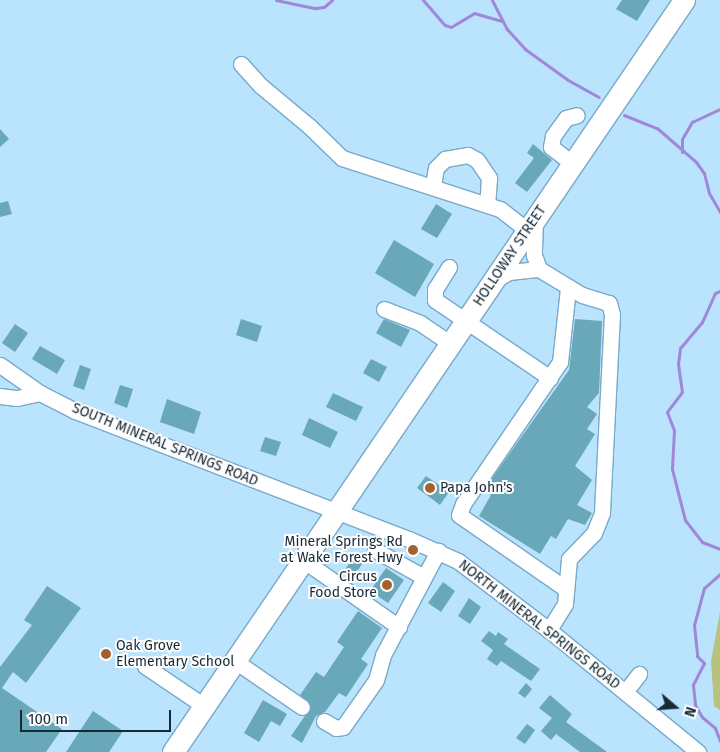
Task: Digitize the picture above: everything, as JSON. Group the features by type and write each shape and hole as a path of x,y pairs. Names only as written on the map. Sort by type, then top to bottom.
{"highway":[{"name":"HOLLOWAY STREET","path":"173,752 684,0"}],"street":[{"path":"241,64 261,86 309,126 342,158 487,204 531,225 534,255 539,269 582,295 606,301 612,314 604,502 594,533 569,559 565,604 549,630"},
{"path":"573,164 551,147 552,136 566,118 577,115"},
{"path":"433,186 436,168 446,159 468,155 478,160 489,178 487,204"},
{"path":"449,267 434,297 550,378"},
{"path":"493,281 509,272 539,269"},
{"path":"566,589 459,516 463,504 550,378 562,357 568,288"},
{"path":"384,309 420,323 451,344"},
{"name":"SOUTH MINERAL SPRINGS ROAD","path":"0,365 40,393 145,440 336,512"},
{"path":"0,396 17,398 40,393"},
{"name":"NORTH MINERAL SPRINGS ROAD","path":"336,512 438,551 469,568 625,692 690,750"},
{"path":"375,550 424,577"},
{"path":"324,721 336,728 343,727 376,680 383,655 438,551"},
{"path":"313,567 399,627"},
{"path":"235,661 302,707"},
{"path":"145,666 204,706"},
{"path":"625,692 639,674"}],"green space":[{"path":"720,612 720,710 714,706 711,661"}],"building":[{"path":"622,0 650,0 637,21 616,9"},
{"path":"0,129 9,139 0,147"},
{"path":"533,144 552,160 527,192 515,183 534,158 527,153"},
{"path":"8,201 12,214 0,217 0,203"},
{"path":"436,204 452,214 437,238 421,229"},
{"path":"394,240 434,264 415,297 375,273"},
{"path":"241,319 262,326 257,342 236,335"},
{"path":"384,319 410,330 401,347 376,333"},
{"path":"575,319 602,321 599,393 587,407 597,414 587,429 595,434 575,466 592,480 577,505 592,513 585,525 568,519 556,539 551,536 540,554 479,516 491,495 483,491 569,370"},
{"path":"15,324 28,333 15,352 2,343"},
{"path":"40,346 65,360 57,374 32,359"},
{"path":"371,359 387,367 379,382 363,373"},
{"path":"80,365 91,369 84,390 73,386"},
{"path":"120,385 133,389 127,408 114,403"},
{"path":"333,393 363,407 356,421 326,407"},
{"path":"167,399 201,412 194,434 160,422"},
{"path":"309,418 338,432 330,448 302,435"},
{"path":"265,437 281,442 276,456 260,451"},
{"path":"426,476 449,492 440,505 417,488"},
{"path":"356,553 365,559 355,575 346,568"},
{"name":"Circus Food Store","path":"386,568 404,580 388,603 370,591"},
{"path":"443,582 455,591 441,612 428,603"},
{"path":"47,586 81,608 26,683 13,672 2,688 62,729 46,752 0,752 0,667 32,625 24,620"},
{"path":"469,598 481,607 470,624 458,616"},
{"path":"358,611 382,628 361,659 368,664 346,697 339,693 325,712 316,716 302,743 291,736 311,707 300,695 316,672 324,677 344,647 337,642"},
{"path":"489,631 496,636 498,632 508,639 504,644 540,669 531,681 501,661 497,666 487,659 493,650 481,641"},
{"path":"526,683 532,689 525,698 518,693"},
{"path":"550,695 572,714 566,722 607,752 580,752 556,734 551,740 541,731 552,718 539,708"},
{"path":"263,700 287,714 280,726 271,721 259,742 244,733"},
{"path":"93,711 123,731 109,752 66,752"},
{"path":"527,724 535,730 525,744 516,738"}],"waterway":[{"path":"276,0 315,8 324,7 332,0"},
{"path":"423,0 445,25 451,27 474,13 502,21"},
{"path":"492,0 507,29 525,49 568,80 599,97"},
{"path":"682,152 682,139 692,122 720,109"},
{"path":"624,115 657,128 696,162 704,173 709,193 720,212"},
{"path":"720,291 715,293 702,322 680,348 678,364 682,392 667,412 674,430 672,469 685,520 702,542 720,549"},
{"path":"720,574 704,588 694,625 697,656 704,663 693,685 695,705 702,717 715,728 720,741"}],"place":[{"name":"Papa John's","path":"430,488"},
{"name":"Mineral Springs Rd at Wake Forest Hwy","path":"413,550"},
{"name":"Circus Food Store","path":"387,585"},
{"name":"Oak Grove Elementary School","path":"106,654"}]}
